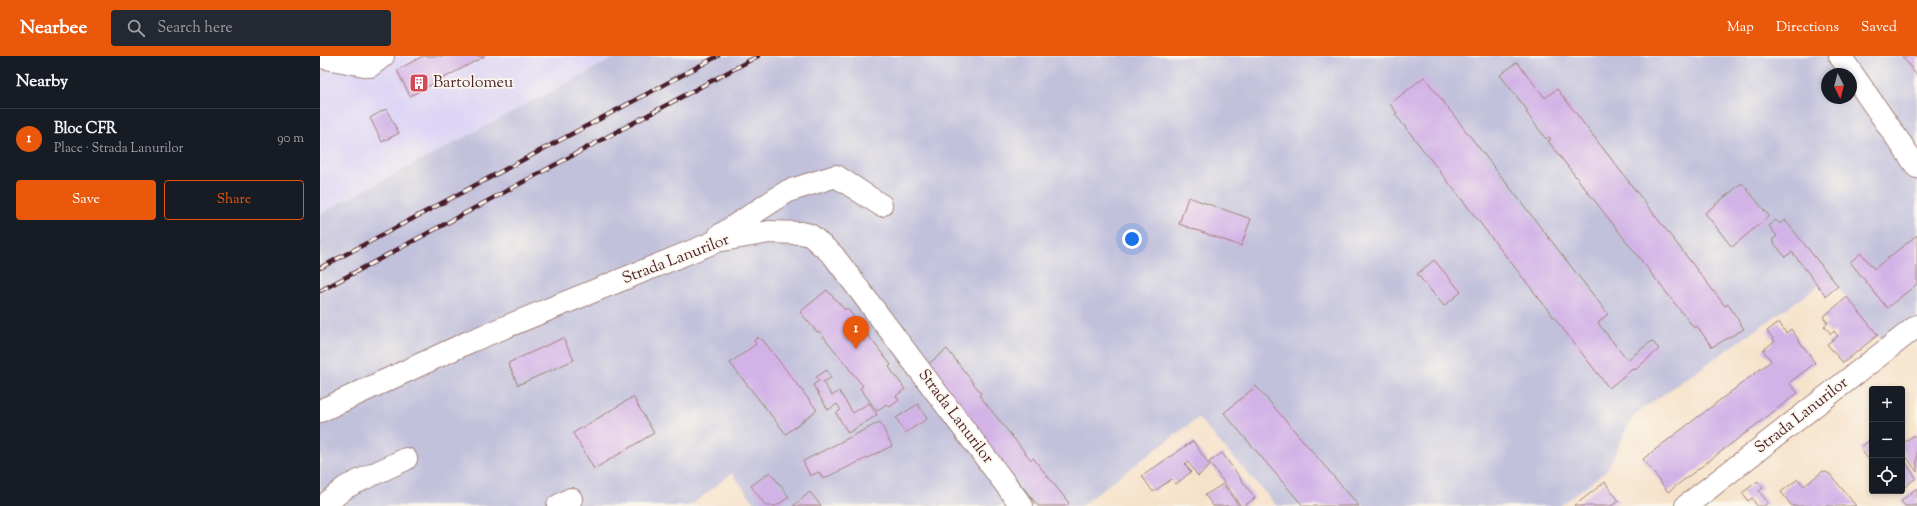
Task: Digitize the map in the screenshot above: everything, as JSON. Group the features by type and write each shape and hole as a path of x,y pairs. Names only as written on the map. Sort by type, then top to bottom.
{"street":[{"path":"320,57 370,66 383,56"},
{"path":"1840,56 1917,167"},
{"path":"701,248 788,190 836,176 881,205"},
{"name":"Strada Lanurilor","path":"320,411 471,341 717,241 769,232 789,232 810,235 833,255 1022,506"},
{"name":"Strada Lanurilor","path":"1686,506 1917,326"},
{"path":"328,506 329,501 346,487 406,459"}],"shaded area":[{"path":"320,56 618,56 320,214"},
{"path":"618,56 1917,56 1917,320 1886,344 1830,278 1634,415 1606,471 1560,506 1277,506 1198,418 1080,506 757,506 732,473 690,506 320,506 320,214"}],"building":[{"name":"Bartolomeu","path":"423,56 485,56 410,96 397,70"},
{"path":"1902,56 1917,56 1917,76"},
{"path":"1517,62 1545,98 1557,89 1725,306 1728,304 1744,329 1712,347 1697,326 1694,328 1548,141 1551,139 1549,137 1546,139 1526,112 1528,111 1500,75"},
{"path":"1424,77 1608,314 1598,323 1627,360 1652,341 1659,349 1635,370 1634,368 1609,388 1395,114 1397,113 1390,104"},
{"path":"386,109 399,133 382,142 370,118"},
{"path":"1742,183 1769,216 1732,247 1705,213"},
{"path":"1188,197 1251,219 1241,246 1179,224"},
{"path":"1776,220 1780,224 1785,220 1838,286 1826,296 1792,252 1785,257 1772,240 1777,236 1769,226"},
{"path":"1917,235 1917,284 1887,308 1850,262 1861,253 1874,269"},
{"path":"1434,260 1461,292 1444,306 1417,274"},
{"path":"827,290 845,310 847,308 891,365 889,367 905,389 896,396 899,400 890,407 886,404 877,411 860,388 863,386 819,331 817,332 800,312"},
{"path":"1847,297 1878,335 1843,363 1827,344 1838,336 1834,331 1831,334 1824,326 1828,323 1823,317"},
{"path":"1779,322 1786,333 1791,329 1815,363 1789,383 1798,393 1668,492 1643,459 1771,361 1763,350 1775,341 1767,331"},
{"path":"758,337 761,340 762,339 817,410 786,434 730,363 756,344 754,341"},
{"path":"563,338 574,360 518,385 508,363"},
{"path":"947,349 981,393 979,395 1031,460 1033,458 1069,503 1066,506 1038,506 926,366"},
{"path":"827,370 831,378 823,382 832,396 839,391 853,413 869,403 877,415 848,433 836,413 841,410 837,404 828,410 813,385 819,381 816,377"},
{"path":"1256,386 1359,506 1303,506 1224,413"},
{"path":"633,397 654,433 594,469 573,433"},
{"path":"918,404 927,419 905,433 896,418"},
{"path":"880,422 892,446 823,479 819,472 810,476 803,461"},
{"path":"1914,435 1917,440 1917,472 1905,454 1905,442"},
{"path":"1869,440 1869,460 1860,448"},
{"path":"1193,441 1210,466 1198,476 1188,462 1185,464 1191,472 1176,484 1172,479 1153,492 1142,476"},
{"path":"1222,453 1255,498 1244,506 1241,506 1209,462"},
{"path":"1906,462 1916,478 1905,487"},
{"path":"1823,471 1830,474 1856,506 1792,506 1781,492 1798,479 1804,486"},
{"path":"770,472 789,497 776,506 766,506 751,486"},
{"path":"1758,481 1763,488 1759,491 1768,503 1764,506 1757,506 1752,498 1748,501 1742,493"},
{"path":"1605,482 1619,501 1611,506 1574,506"},
{"path":"1223,484 1239,506 1213,506 1205,495"},
{"path":"1917,488 1917,506 1905,506 1901,501"},
{"path":"810,492 821,506 793,506"}],"railway":[{"path":"320,268 718,56"},
{"path":"320,291 758,56"}],"place":[{"name":"Bartolomeu","path":"419,83"},
{"name":"Bloc CFR","path":"856,349"}]}
